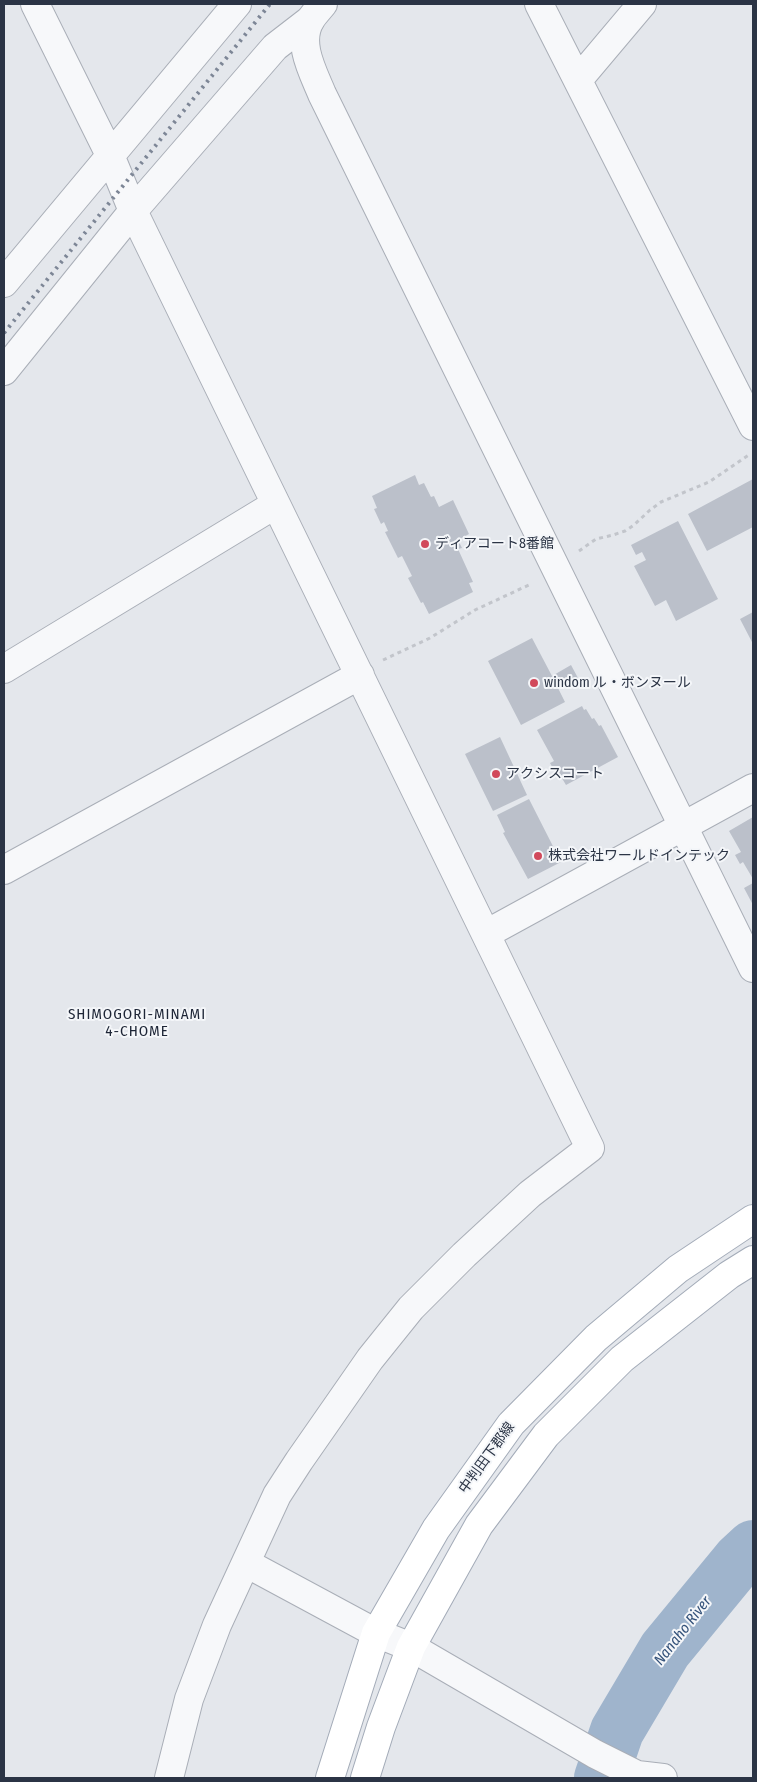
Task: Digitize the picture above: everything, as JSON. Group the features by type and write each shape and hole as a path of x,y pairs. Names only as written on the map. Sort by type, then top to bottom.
{"main road":[{"name":"中判田下郡線","path":"330,1778 376,1633 436,1529 512,1424 596,1338 678,1268 753,1219"},
{"path":"365,1778 381,1727 411,1647 479,1525 546,1435 622,1359 729,1275 753,1260"}],"street":[{"path":"35,4 110,155 133,211 590,1148 530,1194 464,1255 411,1308 370,1359 293,1470 277,1495 217,1625 189,1699 169,1778"},
{"path":"4,283 237,4"},
{"path":"539,4 753,426"},
{"path":"578,80 642,4"},
{"path":"4,371 133,211 275,48 317,12"},
{"path":"317,12 305,34 305,47 322,94 753,968"},
{"path":"4,669 276,504"},
{"path":"4,870 360,675"},
{"path":"486,934 753,788"},
{"path":"246,1563 376,1633 411,1647 595,1754 641,1775"}],"path":[{"path":"573,556 596,539 625,531 661,502 709,482 752,453"},
{"path":"360,675 370,666 430,638 475,610 532,583"}],"building":[{"name":"ディアコート8番館","path":"415,475 419,485 424,483 431,497 434,496 439,507 453,500 469,534 458,540 462,548 458,549 473,582 469,583 473,592 429,614 408,578 412,576 402,556 398,558 385,532 388,531 384,522 381,524 374,509 377,508 372,496"},
{"path":"753,479 753,527 707,551 688,514"},
{"path":"678,521 718,599 676,621 666,600 655,606 634,566 646,560 642,552 636,555 631,545"},
{"path":"753,612 753,644 740,619"},
{"name":"windom ル・ボンヌール","path":"532,638 552,676 571,665 578,678 558,688 565,702 521,725 488,661"},
{"path":"582,706 599,726 601,725 618,757 566,785 560,775 557,776 550,763 554,761 537,730"},
{"name":"アクシスコート","path":"500,737 527,795 493,811 465,754"},
{"path":"529,799 561,862 528,879 503,833 505,832 497,815"},
{"path":"753,817 753,879 743,862 740,864 735,855 741,852 729,831"},
{"path":"753,883 753,905 744,888"}],"waterway":[{"name":"Nanaho River","path":"601,1778 617,1731 665,1650 740,1559 753,1547"}],"railway":[{"path":"4,333 270,4"}],"place":[{"name":"ディアコート8番館","path":"425,544"},
{"name":"windom ル・ボンヌール","path":"534,683"},
{"name":"アクシスコート","path":"496,774"},
{"name":"株式会社ワールドインテック","path":"538,856"}],"district":[{"name":"SHIMOGORI-MINAMI 4-CHOME","path":"137,1024"}]}
